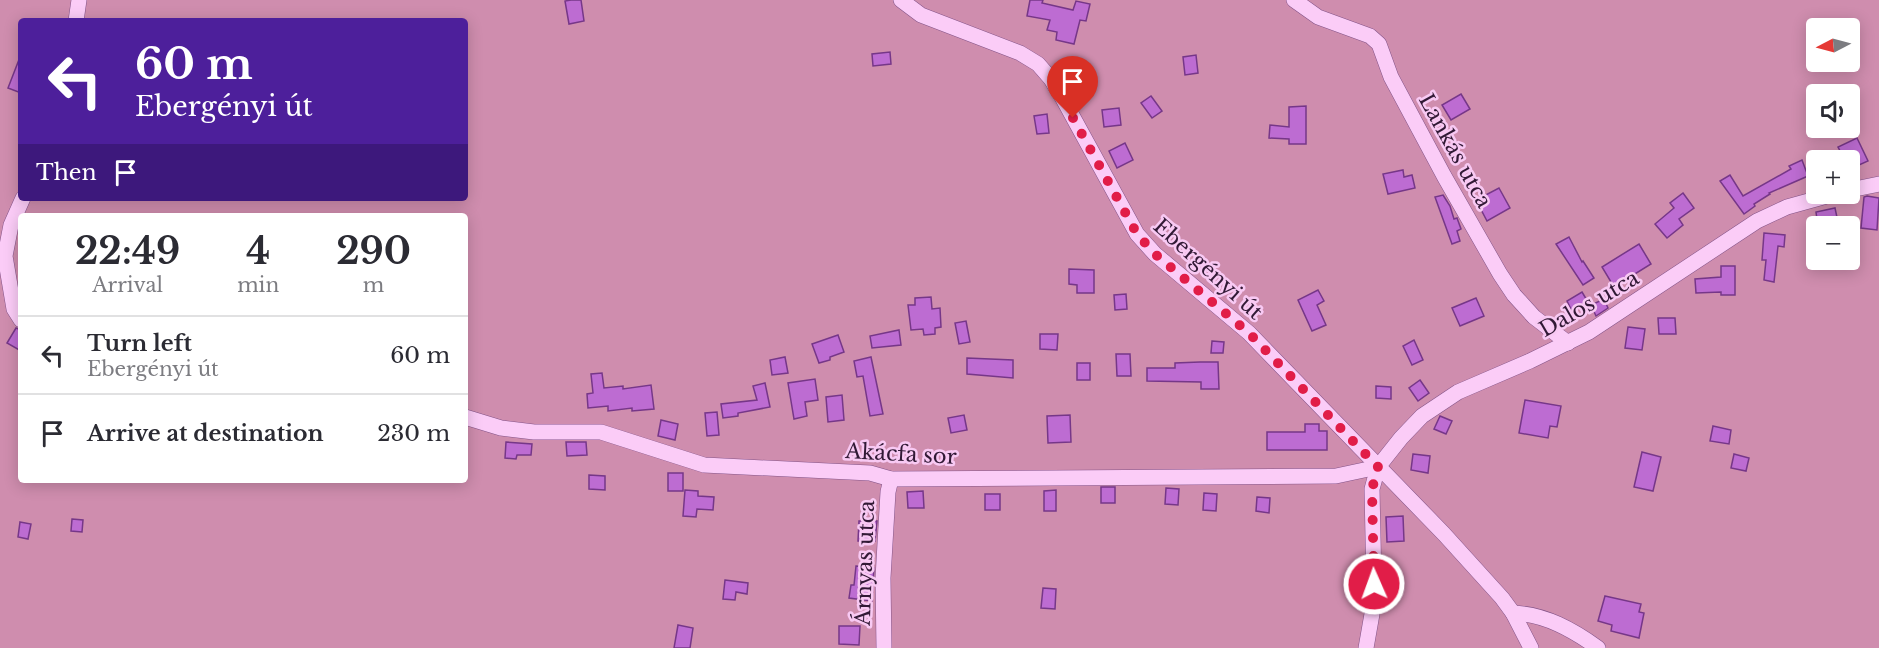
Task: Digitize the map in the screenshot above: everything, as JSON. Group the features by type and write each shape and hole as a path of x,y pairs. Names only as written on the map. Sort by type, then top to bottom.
{"street":[{"path":"76,18 79,0"},
{"name":"Ebergényi út","path":"901,0 921,15 1020,53 1038,64 1062,97 1137,234 1155,254 1249,333 1444,534 1502,597 1531,648"},
{"name":"Lankás utca","path":"1294,0 1318,17 1363,33 1379,44 1391,77 1500,274 1514,295 1534,317 1568,343"},
{"path":"1860,188 1879,184"},
{"name":"Dalos utca","path":"1378,467 1422,416 1458,392 1530,362 1589,332 1757,222 1786,207 1806,202"},
{"path":"16,227 5,256 14,309 18,315"},
{"name":"Akácfa sor","path":"468,418 501,428 534,432 601,432 704,465 870,473 891,479 1336,476 1378,467"},
{"path":"1366,648 1374,584 1372,489 1378,467"},
{"name":"Árnyas utca","path":"884,648 883,578 888,492 891,479"},
{"path":"1513,613 1542,617 1598,648"}],"shaded area":[{"path":"0,0 1879,0 1879,648 0,648"}],"building":[{"path":"581,0 584,21 569,24 565,1"},
{"path":"1030,0 1043,0 1042,3 1073,10 1076,1 1090,4 1086,21 1080,20 1074,44 1056,40 1057,32 1047,30 1050,20 1027,16"},
{"path":"890,52 891,64 873,66 872,54"},
{"path":"1196,55 1198,73 1185,75 1183,57"},
{"path":"18,62 18,92 8,88"},
{"path":"1461,94 1470,109 1451,120 1442,105"},
{"path":"1151,96 1162,111 1152,118 1141,103"},
{"path":"1306,106 1306,144 1289,144 1289,139 1269,138 1270,125 1289,127 1289,107"},
{"path":"1119,108 1121,125 1104,127 1102,110"},
{"path":"1047,114 1049,133 1037,134 1034,116"},
{"path":"1857,138 1868,161 1860,165 1860,150 1840,150 1838,147"},
{"path":"1125,143 1133,160 1117,168 1109,151"},
{"path":"1802,160 1806,177 1769,193 1744,214 1720,181 1730,175 1743,196 1791,169 1789,166"},
{"path":"1403,170 1404,177 1412,175 1415,188 1388,194 1383,174"},
{"path":"1499,188 1510,208 1487,221 1476,200"},
{"path":"1683,193 1694,208 1679,219 1683,225 1667,238 1655,224 1674,208 1670,203"},
{"path":"1443,195 1461,229 1457,231 1460,241 1452,244 1435,197"},
{"path":"1864,197 1879,198 1877,230 1861,228"},
{"path":"1835,208 1837,216 1817,216 1816,212"},
{"path":"1764,233 1785,235 1784,247 1778,246 1774,282 1764,280 1766,260 1762,260"},
{"path":"1569,237 1582,262 1594,278 1583,285 1556,244"},
{"path":"1639,244 1651,264 1614,287 1602,267"},
{"path":"1721,266 1735,266 1735,295 1721,295 1721,292 1696,293 1695,279 1721,277"},
{"path":"1069,269 1094,270 1094,293 1077,293 1077,285 1069,284"},
{"path":"1318,290 1324,301 1317,305 1326,325 1312,331 1298,300"},
{"path":"1582,292 1588,302 1572,311 1567,301"},
{"path":"1126,294 1127,309 1115,310 1114,295"},
{"path":"931,297 932,309 940,308 941,327 935,328 935,334 924,335 923,329 911,330 908,305 915,305 915,298"},
{"path":"1476,298 1484,316 1460,326 1452,308"},
{"path":"1604,299 1608,308 1596,316 1591,305"},
{"path":"1658,318 1675,318 1676,334 1659,334"},
{"path":"966,321 970,342 959,344 955,323"},
{"path":"1628,327 1645,329 1642,350 1625,348"},
{"path":"16,328 18,329 18,349 7,343"},
{"path":"899,330 901,345 872,348 870,336"},
{"path":"1040,334 1058,334 1057,350 1040,349"},
{"path":"838,335 844,352 819,363 812,344"},
{"path":"1414,340 1423,360 1412,365 1403,346"},
{"path":"1212,341 1224,342 1223,353 1211,353"},
{"path":"1116,354 1130,354 1131,376 1117,376"},
{"path":"785,357 788,373 772,375 770,360"},
{"path":"871,357 883,414 870,416 863,376 857,377 854,361"},
{"path":"967,358 1013,360 1013,378 967,374"},
{"path":"1218,362 1219,389 1201,389 1201,382 1147,381 1147,368 1175,368 1175,363"},
{"path":"1077,363 1090,363 1090,380 1077,380"},
{"path":"602,373 604,388 623,386 623,389 651,385 654,409 632,411 632,408 608,411 608,406 588,408 587,394 593,393 591,374"},
{"path":"815,379 818,400 805,402 807,416 794,419 788,383"},
{"path":"1420,380 1429,393 1418,401 1409,388"},
{"path":"765,383 770,407 723,418 721,404 757,400 753,386"},
{"path":"1376,386 1391,387 1391,399 1376,398"},
{"path":"842,395 844,420 828,422 826,397"},
{"path":"1525,400 1561,406 1557,427 1550,426 1548,438 1519,433"},
{"path":"717,412 719,435 707,436 705,413"},
{"path":"964,415 967,430 951,433 948,418"},
{"path":"1070,415 1071,442 1048,443 1047,416"},
{"path":"1440,416 1452,421 1446,434 1434,429"},
{"path":"661,420 678,424 675,440 658,436"},
{"path":"1305,424 1319,424 1319,431 1327,431 1327,450 1267,450 1267,432 1305,432"},
{"path":"1713,426 1731,430 1729,444 1710,441"},
{"path":"506,442 532,444 531,455 517,455 516,459 505,458"},
{"path":"566,442 586,442 587,455 567,456"},
{"path":"1642,452 1661,457 1653,491 1634,487"},
{"path":"1413,454 1430,456 1428,473 1411,470"},
{"path":"1734,454 1749,458 1746,471 1731,468"},
{"path":"668,473 683,473 683,491 668,491"},
{"path":"589,475 605,476 605,490 589,489"},
{"path":"1101,487 1115,487 1115,503 1101,503"},
{"path":"1166,488 1179,489 1178,505 1165,504"},
{"path":"685,490 698,491 698,496 714,497 713,510 697,509 696,517 683,516"},
{"path":"1056,490 1056,511 1044,511 1044,491"},
{"path":"923,491 924,508 908,508 907,492"},
{"path":"1204,493 1217,494 1216,511 1203,510"},
{"path":"985,494 1000,494 1000,510 985,510"},
{"path":"1257,497 1270,498 1269,513 1256,511"},
{"path":"1403,516 1404,541 1387,542 1386,517"},
{"path":"72,519 83,520 82,532 71,531"},
{"path":"859,521 877,521 875,541 858,541"},
{"path":"20,522 31,524 28,539 18,537"},
{"path":"856,566 874,568 872,601 849,598 851,585 854,585"},
{"path":"725,580 748,583 747,594 736,592 735,600 723,599"},
{"path":"1043,588 1056,589 1055,609 1041,608"},
{"path":"1605,596 1641,604 1639,612 1644,613 1639,638 1611,631 1612,625 1598,621"},
{"path":"678,625 693,628 690,648 674,648"},
{"path":"839,626 860,626 859,645 839,644"}],"route":[{"path":"1073,118 1115,198 1137,234 1155,254 1249,333 1378,467 1372,489 1374,584"}]}
